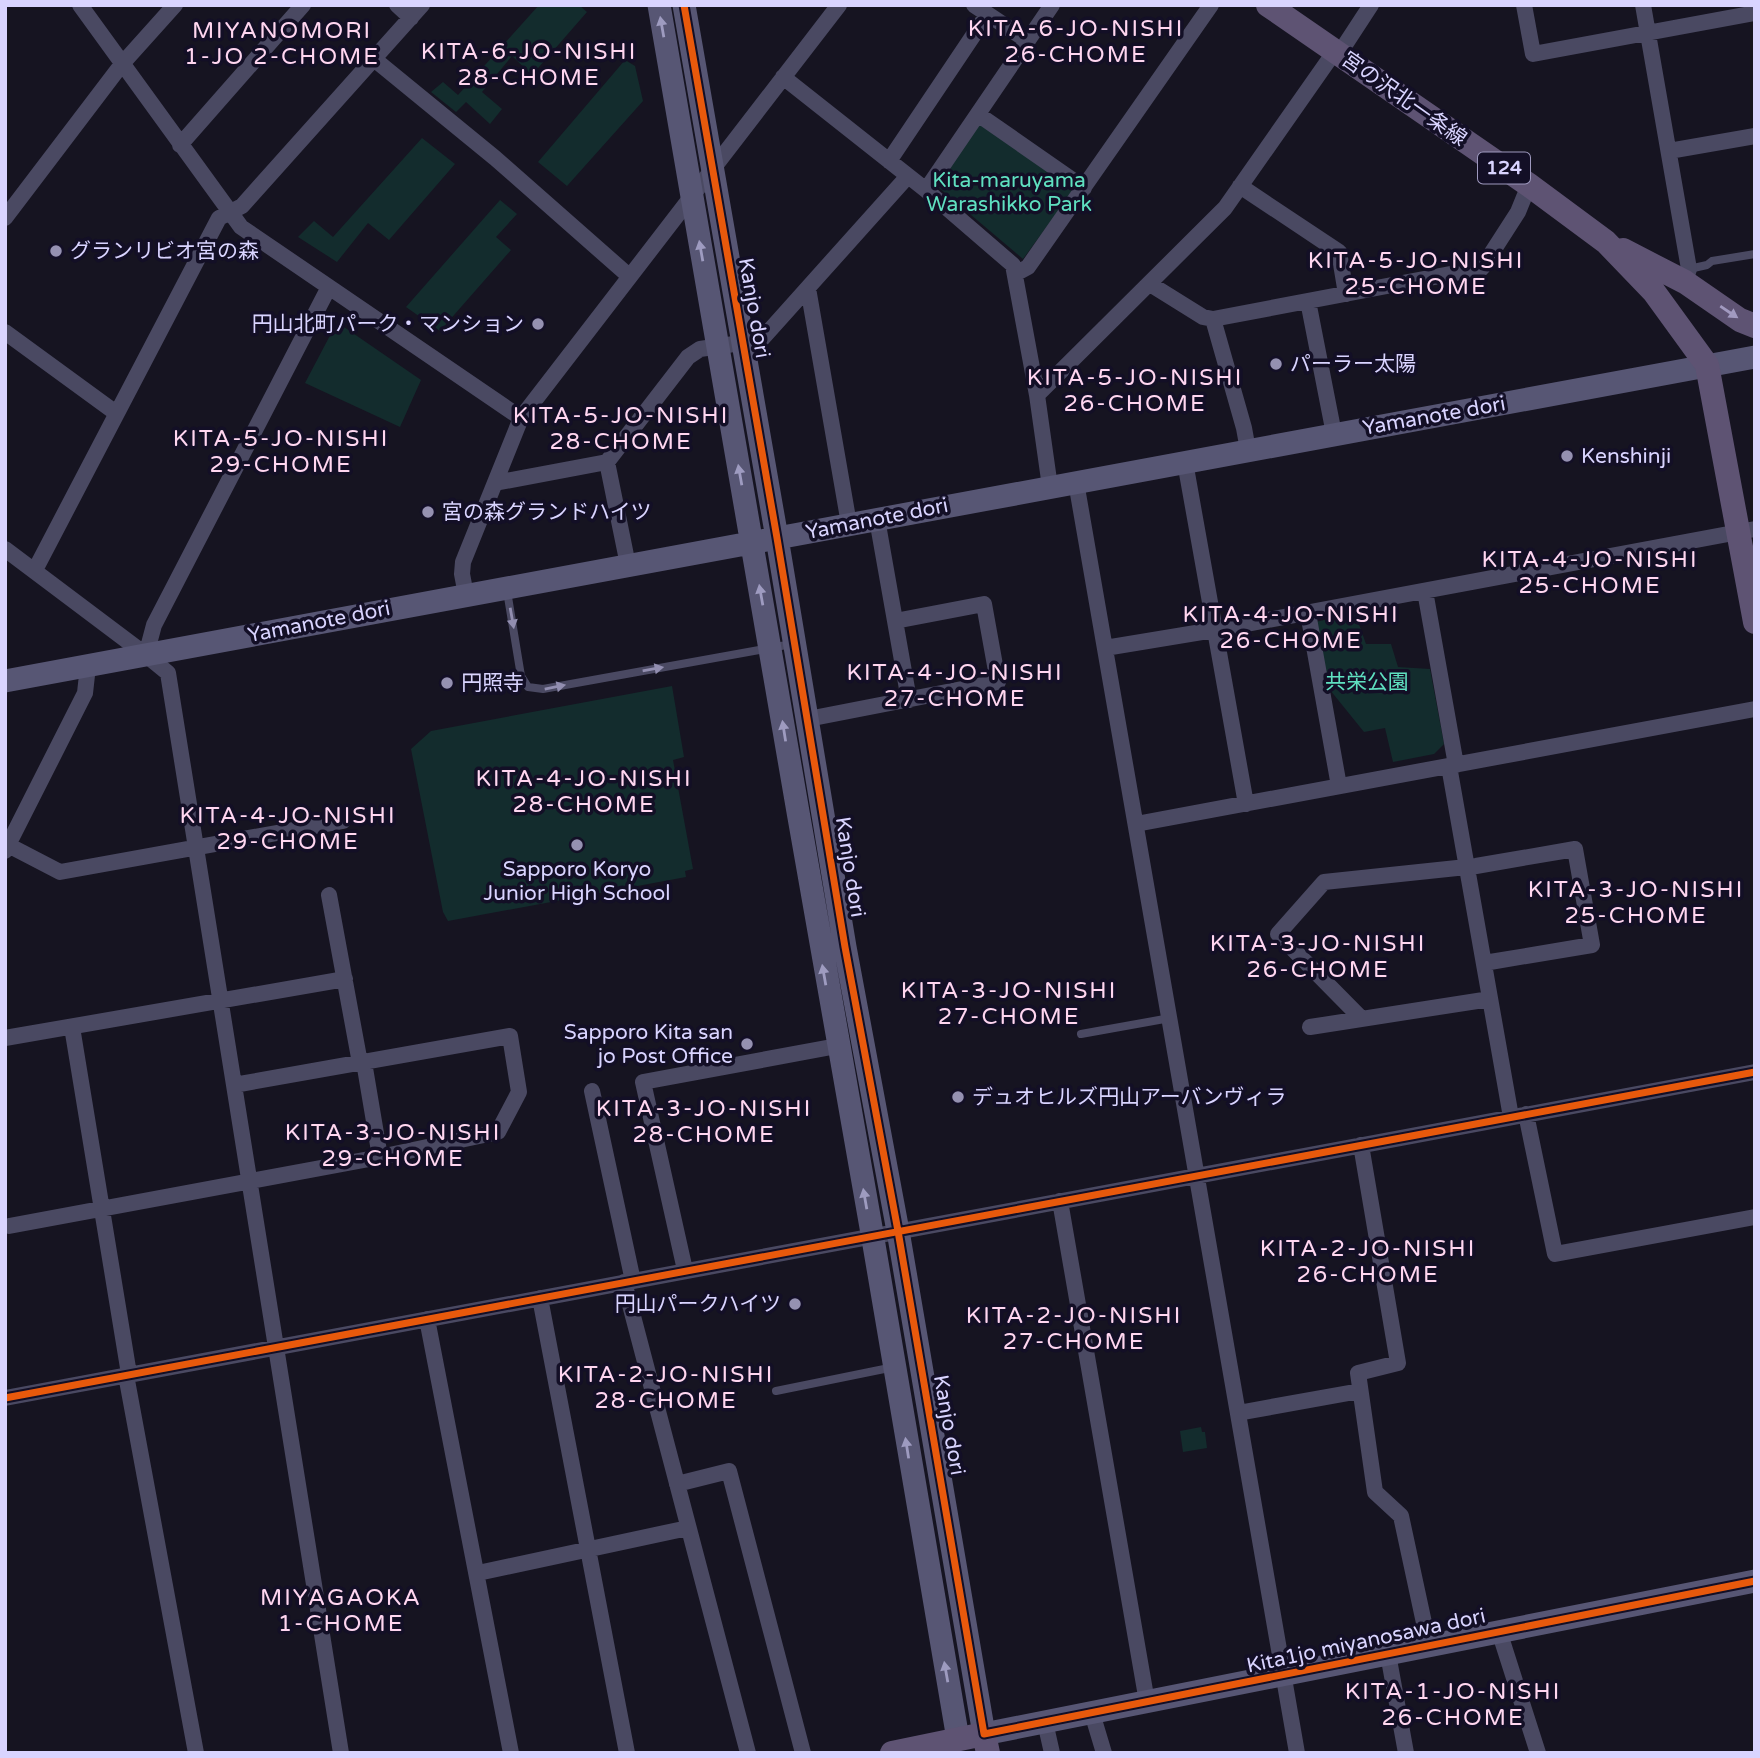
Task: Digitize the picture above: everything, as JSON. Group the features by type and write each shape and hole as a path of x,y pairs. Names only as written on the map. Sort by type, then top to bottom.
{"main road":[{"name":"宮の沢北一条線","path":"1268,5 1529,185 1606,242 1654,292 1707,365 1747,531 1755,622"},
{"path":"1606,242 1687,275 1740,320 1755,326"},
{"path":"892,1753 986,1743"}],"street":[{"path":"80,5 241,227 521,418"},
{"path":"5,219 122,64 175,5"},
{"path":"180,145 303,5"},
{"path":"35,570 219,218 242,206 416,11 397,5"},
{"name":"Kanjo dori","path":"659,5 960,1746"},
{"name":"Kanjo dori","path":"684,5 848,962 898,1231 986,1743"},
{"path":"466,595 463,562 521,418 839,5"},
{"path":"926,190 1052,5"},
{"path":"1015,274 1028,267 1211,5"},
{"path":"1037,395 1225,208 1371,5"},
{"path":"1524,5 1532,54 1755,13"},
{"path":"1643,5 1669,151 1687,275"},
{"path":"889,161 981,10 1028,41"},
{"path":"373,59 495,158 629,276"},
{"path":"783,77 926,190 1013,265 1037,395 1050,487"},
{"path":"979,115 1084,188"},
{"path":"1669,151 1755,136"},
{"path":"495,483 607,462 688,357 699,349 761,340 908,176"},
{"path":"1150,284 1203,317 1213,319 1482,268 1518,212 1529,185"},
{"path":"1240,186 1339,252 1346,294"},
{"path":"146,655 154,625 329,287"},
{"path":"808,288 849,524"},
{"path":"1308,301 1334,434"},
{"path":"1213,319 1248,450"},
{"path":"5,332 117,413"},
{"name":"Yamanote dori","path":"5,681 1755,357"},
{"path":"607,462 628,565"},
{"path":"1185,462 1246,804"},
{"path":"1076,482 1297,1753"},
{"path":"877,519 909,700"},
{"path":"1105,648 1747,531"},
{"path":"5,549 168,673 341,1753"},
{"path":"1425,591 1490,999 1555,1254 1755,1217"},
{"path":"808,719 998,682 984,604 895,621"},
{"path":"1308,613 1339,786"},
{"path":"88,666 85,693 7,848 60,872 343,821"},
{"path":"1136,824 1755,709"},
{"path":"1361,1018 1278,934 1324,882 1467,866 1575,849 1592,945 1484,963"},
{"path":"329,895 380,1157"},
{"path":"5,1038 345,979"},
{"path":"1310,1027 1490,999"},
{"path":"72,1027 128,1375 196,1753"},
{"path":"9,1226 380,1157 498,1132 519,1092 510,1036 234,1085"},
{"path":"685,1270 643,1082 837,1046"},
{"path":"5,1398 1755,1072"},
{"path":"592,1091 629,1281 688,1528 748,1753"},
{"path":"1362,1144 1398,1363 1358,1373 1360,1391 1375,1492 1401,1516 1429,1646"},
{"path":"1060,1201 1147,1702"},
{"path":"540,1298 627,1753"},
{"path":"427,1319 511,1753"},
{"path":"1238,1413 1360,1391"},
{"path":"677,1484 729,1471 803,1753"},
{"path":"478,1573 688,1528"},
{"name":"Kita1jo miyanosawa dori","path":"986,1743 1045,1722 1755,1581"},
{"path":"1499,1631 1538,1753"},
{"path":"1388,1654 1406,1753"},
{"path":"1092,1713 1104,1753"},
{"path":"1045,1722 1052,1753"}],"lane":[{"path":"1687,275 1712,261 1755,254"},
{"path":"506,588 522,676 528,687 534,689 543,690 795,643"},
{"path":"1081,1034 1170,1018"},
{"path":"776,1391 894,1367"}],"green space":[{"path":"539,5 579,5 587,12 532,75 512,56 482,92 502,109 490,124 466,102 456,112 431,92 443,82 458,95"},
{"path":"625,60 635,66 643,101 567,186 538,162"},
{"name":"Kita-maruyama Warashikko Park","path":"981,121 1075,188 1023,259 938,187 941,177"},
{"path":"422,138 455,164 389,240 368,223 337,262 298,237 314,221 333,237"},
{"path":"500,200 517,214 496,237 511,250 440,331 406,307"},
{"path":"335,326 344,327 421,380 400,427 305,383"},
{"name":"共栄公園","path":"1355,613 1366,644 1391,644 1398,667 1430,669 1444,744 1434,754 1393,762 1385,728 1364,732 1326,685 1311,623"},
{"path":"672,686 684,757 673,760 693,869 685,871 686,877 448,921 443,912 411,749 431,731"},
{"path":"1201,1427 1202,1432 1205,1432 1207,1448 1183,1452 1180,1431"}],"cycle path":[{"path":"684,5 845,947 898,1231 984,1734 1755,1581"},
{"path":"5,1398 1755,1072"}],"place":[{"name":"グランリビオ宮の森","path":"56,251"},
{"name":"円山北町パーク・マンション","path":"538,324"},
{"name":"パーラー太陽","path":"1276,364"},
{"name":"Kenshinji","path":"1567,456"},
{"name":"宮の森グランドハイツ","path":"428,512"},
{"name":"円照寺","path":"447,683"},
{"name":"Sapporo Koryo Junior High School","path":"577,845"},
{"name":"Sapporo Kita san jo Post Office","path":"747,1044"},
{"name":"デュオヒルズ円山アーバンヴィラ","path":"958,1097"},
{"name":"円山パークハイツ","path":"795,1304"}],"district":[{"name":"KITA-6-JO-NISHI 26-CHOME","path":"1076,42"},
{"name":"MIYANOMORI 1-JO 2-CHOME","path":"282,44"},
{"name":"KITA-6-JO-NISHI 28-CHOME","path":"529,65"},
{"name":"KITA-5-JO-NISHI 25-CHOME","path":"1416,274"},
{"name":"KITA-5-JO-NISHI 26-CHOME","path":"1135,391"},
{"name":"KITA-5-JO-NISHI 28-CHOME","path":"621,429"},
{"name":"KITA-5-JO-NISHI 29-CHOME","path":"281,452"},
{"name":"KITA-4-JO-NISHI 25-CHOME","path":"1590,573"},
{"name":"KITA-4-JO-NISHI 26-CHOME","path":"1291,628"},
{"name":"KITA-4-JO-NISHI 27-CHOME","path":"955,686"},
{"name":"KITA-4-JO-NISHI 28-CHOME","path":"584,792"},
{"name":"KITA-4-JO-NISHI 29-CHOME","path":"288,829"},
{"name":"KITA-3-JO-NISHI 25-CHOME","path":"1636,903"},
{"name":"KITA-3-JO-NISHI 26-CHOME","path":"1318,957"},
{"name":"KITA-3-JO-NISHI 27-CHOME","path":"1009,1004"},
{"name":"KITA-3-JO-NISHI 28-CHOME","path":"704,1122"},
{"name":"KITA-3-JO-NISHI 29-CHOME","path":"393,1146"},
{"name":"KITA-2-JO-NISHI 26-CHOME","path":"1368,1262"},
{"name":"KITA-2-JO-NISHI 27-CHOME","path":"1074,1329"},
{"name":"KITA-2-JO-NISHI 28-CHOME","path":"666,1388"},
{"name":"MIYAGAOKA 1-CHOME","path":"341,1611"},
{"name":"KITA-1-JO-NISHI 26-CHOME","path":"1453,1705"}]}
